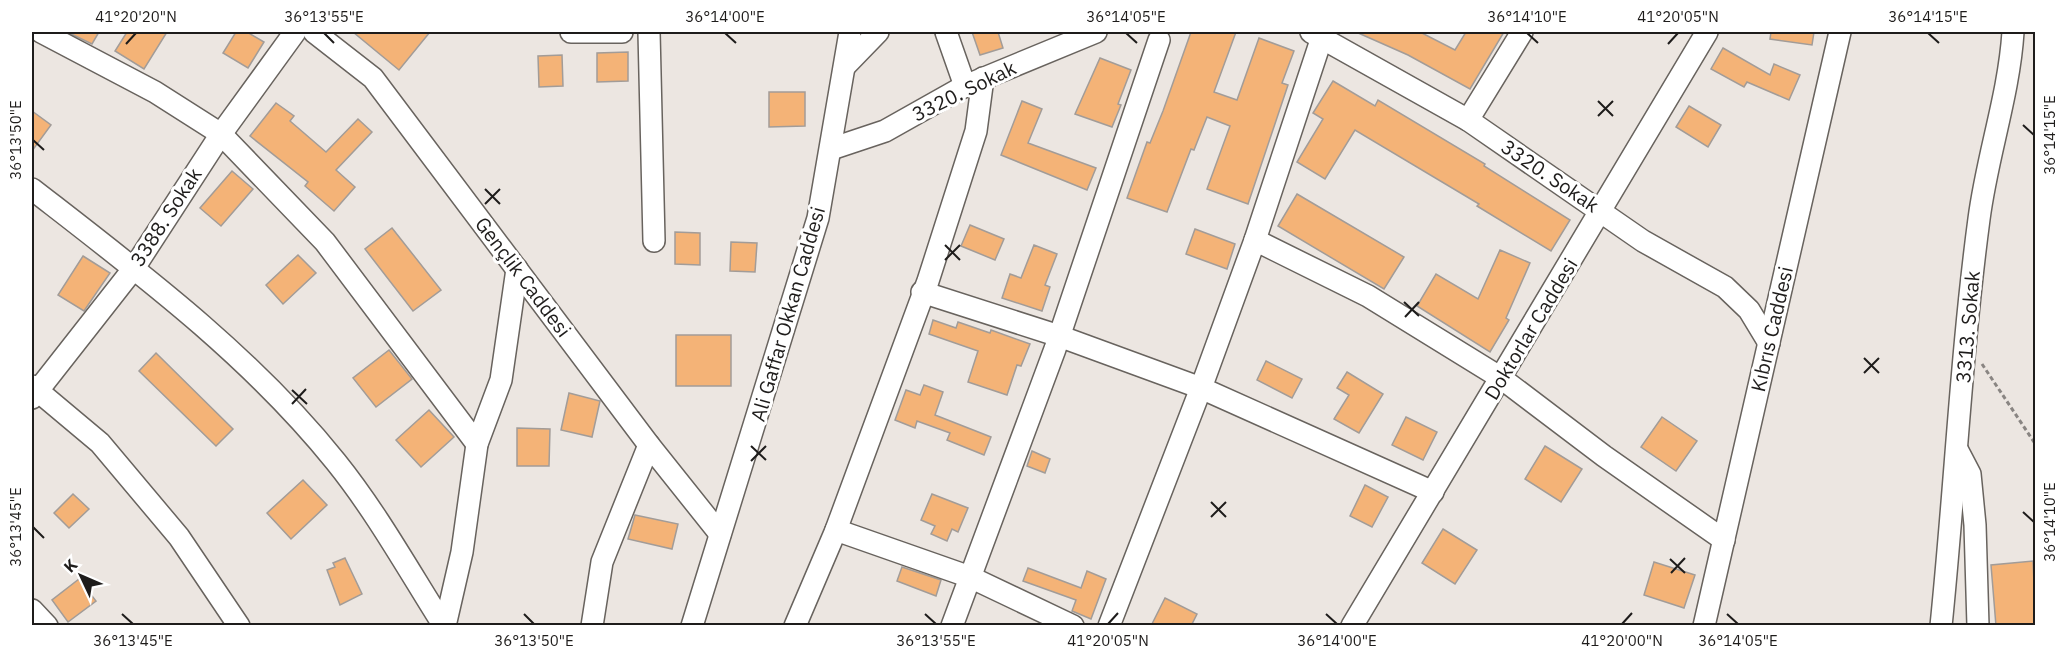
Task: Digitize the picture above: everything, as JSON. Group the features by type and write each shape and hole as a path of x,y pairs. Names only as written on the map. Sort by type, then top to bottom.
{"street":[{"path":"41,32 155,92 220,134 325,242 477,444"},
{"name":"3388. Sokak","path":"34,392 134,268 220,134 295,32"},
{"name":"Gençlik Caddesi","path":"314,32 373,78 649,445 720,534"},
{"path":"571,32 622,32"},
{"path":"649,32 654,241"},
{"name":"Ali Gaffar Okkan Caddesi","path":"692,626 818,218 850,32"},
{"path":"846,65 878,32"},
{"path":"795,626 836,530 922,292 976,131 974,82 946,32"},
{"name":"3320. Sokak","path":"831,149 885,131 974,82 1096,32"},
{"path":"1468,120 1522,32"},
{"name":"Doktorlar Caddesi","path":"1352,626 1707,32"},
{"name":"Kıbrıs Caddesi","path":"1704,626 1840,32"},
{"name":"3313. Sokak","path":"1941,626 1979,215 2000,121 2013,32"},
{"path":"1109,626 1201,388 1330,37"},
{"name":"3320. Sokak","path":"1330,37 1468,120 1643,241 1725,287 1749,310 1769,343"},
{"path":"952,626 1059,336 1158,40"},
{"path":"32,189 134,268 250,368 336,462 445,626"},
{"path":"1255,240 1368,296 1501,378 1604,456 1724,540"},
{"path":"445,626 462,552 477,444 501,380 517,269"},
{"path":"922,292 1059,336 1201,388 1433,492"},
{"path":"34,392 100,443 179,537 239,626"},
{"path":"592,626 602,562 649,445"},
{"path":"1957,450 1970,474 1975,525 1978,626"},
{"path":"836,530 970,577 1072,626"},
{"path":"32,610 47,626"}],"path":[{"path":"1966,340 2036,445"}],"building":[{"path":"67,32 99,32 92,44"},
{"path":"127,32 167,32 144,69 115,51"},
{"path":"236,32 247,32 264,42 248,68 223,53"},
{"path":"353,32 430,32 399,70"},
{"path":"972,32 998,32 1003,48 980,55"},
{"path":"1191,32 1236,32 1214,92 1237,100 1259,38 1294,51 1282,83 1288,85 1248,204 1207,189 1230,126 1207,117 1194,150 1191,149 1167,212 1127,198 1147,142 1150,143 1163,111"},
{"path":"1356,32 1420,32 1455,50 1466,32 1504,32 1470,89 1408,55"},
{"path":"1771,32 1814,32 1812,45 1770,39"},
{"path":"1723,48 1770,75 1774,64 1800,75 1789,100 1747,82 1744,87 1711,69"},
{"path":"628,52 628,81 597,82 597,53"},
{"path":"562,55 563,86 539,87 538,56"},
{"path":"1100,58 1131,70 1112,127 1075,114"},
{"path":"1333,81 1375,106 1378,100 1485,164 1484,166 1570,220 1551,251 1477,206 1479,204 1355,130 1325,179 1297,162 1323,119 1313,113"},
{"path":"769,92 805,92 805,126 769,127"},
{"path":"1022,101 1042,109 1028,143 1096,168 1087,190 1001,155"},
{"path":"276,103 294,116 290,121 326,152 358,119 372,132 336,170 355,187 334,211 305,186 308,182 250,136"},
{"path":"1689,106 1721,125 1708,147 1676,127"},
{"path":"32,111 51,125 32,151"},
{"path":"232,171 253,189 221,226 200,208"},
{"path":"1297,194 1404,257 1384,289 1278,226"},
{"path":"970,225 1004,239 995,260 961,246"},
{"path":"392,228 441,290 413,311 365,249"},
{"path":"1195,229 1235,244 1227,269 1186,254"},
{"path":"675,232 700,233 700,265 675,264"},
{"path":"731,242 757,243 755,272 730,271"},
{"path":"1034,245 1057,254 1045,285 1050,287 1042,311 1002,298 1010,274 1021,278"},
{"path":"1500,250 1530,263 1506,318 1509,320 1490,352 1417,306 1436,274 1478,299"},
{"path":"298,255 316,273 283,304 266,285"},
{"path":"83,256 110,273 84,311 58,295"},
{"path":"933,320 956,328 958,322 990,333 991,330 1030,344 1021,366 1017,365 1007,395 968,382 978,351 929,334"},
{"path":"676,335 731,335 731,386 676,386"},
{"path":"389,350 412,379 376,407 353,378"},
{"path":"156,353 233,429 216,446 139,371"},
{"path":"1266,361 1302,379 1292,398 1257,380"},
{"path":"1347,372 1383,394 1359,433 1334,419 1349,395 1337,388"},
{"path":"924,385 943,392 935,415 991,437 984,455 947,440 950,433 917,421 915,428 895,420 906,390 920,395"},
{"path":"569,393 600,401 592,437 561,430"},
{"path":"429,410 454,437 421,467 396,440"},
{"path":"1406,417 1437,432 1423,460 1392,445"},
{"path":"1662,417 1697,441 1676,471 1641,447"},
{"path":"517,428 550,429 549,466 517,466"},
{"path":"1545,446 1582,469 1561,502 1525,479"},
{"path":"1032,451 1050,459 1045,473 1027,466"},
{"path":"303,480 327,505 291,539 267,513"},
{"path":"1365,485 1388,497 1372,527 1350,516"},
{"path":"73,494 89,509 69,528 54,513"},
{"path":"932,494 968,508 958,532 952,529 947,541 931,534 935,526 921,520"},
{"path":"635,515 678,524 672,549 628,539"},
{"path":"1443,529 1477,550 1455,584 1422,563"},
{"path":"345,558 362,594 340,605 327,570 335,567 333,563"},
{"path":"2033,561 2036,626 1996,626 1991,565"},
{"path":"1654,562 1695,575 1684,608 1644,595"},
{"path":"902,567 941,580 936,596 897,581"},
{"path":"1028,568 1081,588 1087,571 1106,579 1091,619 1072,611 1076,600 1023,581"},
{"path":"79,579 96,601 68,622 52,600"},
{"path":"1165,598 1197,614 1191,626 1151,626"}]}
